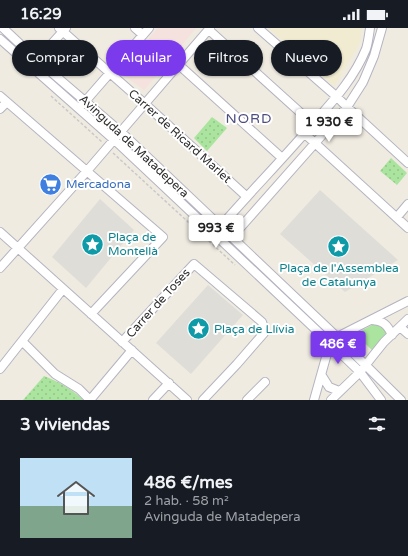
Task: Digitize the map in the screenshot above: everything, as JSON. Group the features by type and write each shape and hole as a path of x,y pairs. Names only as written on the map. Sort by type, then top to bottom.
{"street":[{"name":"Avinguda de Matadepera","path":"3,28 16,40"},
{"path":"135,28 143,35"},
{"path":"139,40 149,28"},
{"path":"258,28 337,97 408,164"},
{"path":"220,226 337,97 351,77 366,49 370,28"},
{"path":"232,237 347,107 362,82 381,32 388,28"},
{"path":"54,40 63,29"},
{"name":"Carrer de Ricard Marlet","path":"63,29 106,70"},
{"path":"186,57 210,29 313,124"},
{"name":"Avinguda de Matadepera","path":"0,39 115,140 330,343 360,372 381,400"},
{"path":"186,71 282,158"},
{"name":"Avinguda de Matadepera","path":"56,76 121,132 337,337 401,400"},
{"path":"79,108 107,76"},
{"name":"Carrer de Ricard Marlet","path":"112,76 246,196"},
{"path":"0,268 108,148 169,76"},
{"path":"0,96 163,237 91,314"},
{"path":"0,110 7,102"},
{"path":"305,134 408,228"},
{"path":"397,217 408,204"},
{"path":"0,232 187,400"},
{"name":"Carrer de Toses","path":"122,342 194,264 262,322 264,328 264,333 203,400"},
{"path":"0,369 63,289"},
{"path":"314,400 322,376 330,343 337,337 408,301"},
{"path":"331,400 366,366 384,342 408,318"},
{"path":"372,320 379,320 385,323 392,335"},
{"path":"400,327 408,334"},
{"path":"22,341 55,374 79,389 90,400 132,350"},
{"path":"322,376 329,387 339,391"},
{"path":"247,400 264,382"},
{"path":"153,400 169,383"}],"path":[{"path":"51,96 240,270"}],"shaded area":[{"path":"158,28 196,28 186,40 148,40"},
{"path":"268,28 362,28 360,43 342,73 342,40 282,40"},
{"path":"125,76 156,76 144,90"},
{"path":"323,76 340,76 334,86"},
{"name":"Plaça de l'Assemblea de Catalunya","path":"320,190 398,260 345,292 280,234"},
{"name":"Plaça de Montellà","path":"100,199 134,230 86,288 52,257"},
{"name":"Plaça de Llívia","path":"208,285 243,315 191,374 156,343"}],"green space":[{"path":"212,117 227,128 207,151 194,138"},
{"path":"391,158 407,173 397,185 380,171"},
{"path":"374,324 382,325 386,331 386,334 373,351 355,334"},
{"path":"44,376 65,386 83,400 23,400"}],"place":[{"name":"Mercadona","path":"50,184"},
{"name":"Plaça de Montellà","path":"93,244"},
{"name":"Plaça de l'Assemblea de Catalunya","path":"339,247"},
{"name":"Plaça de Llívia","path":"199,329"}],"district":[{"name":"NORD","path":"249,118"}]}
